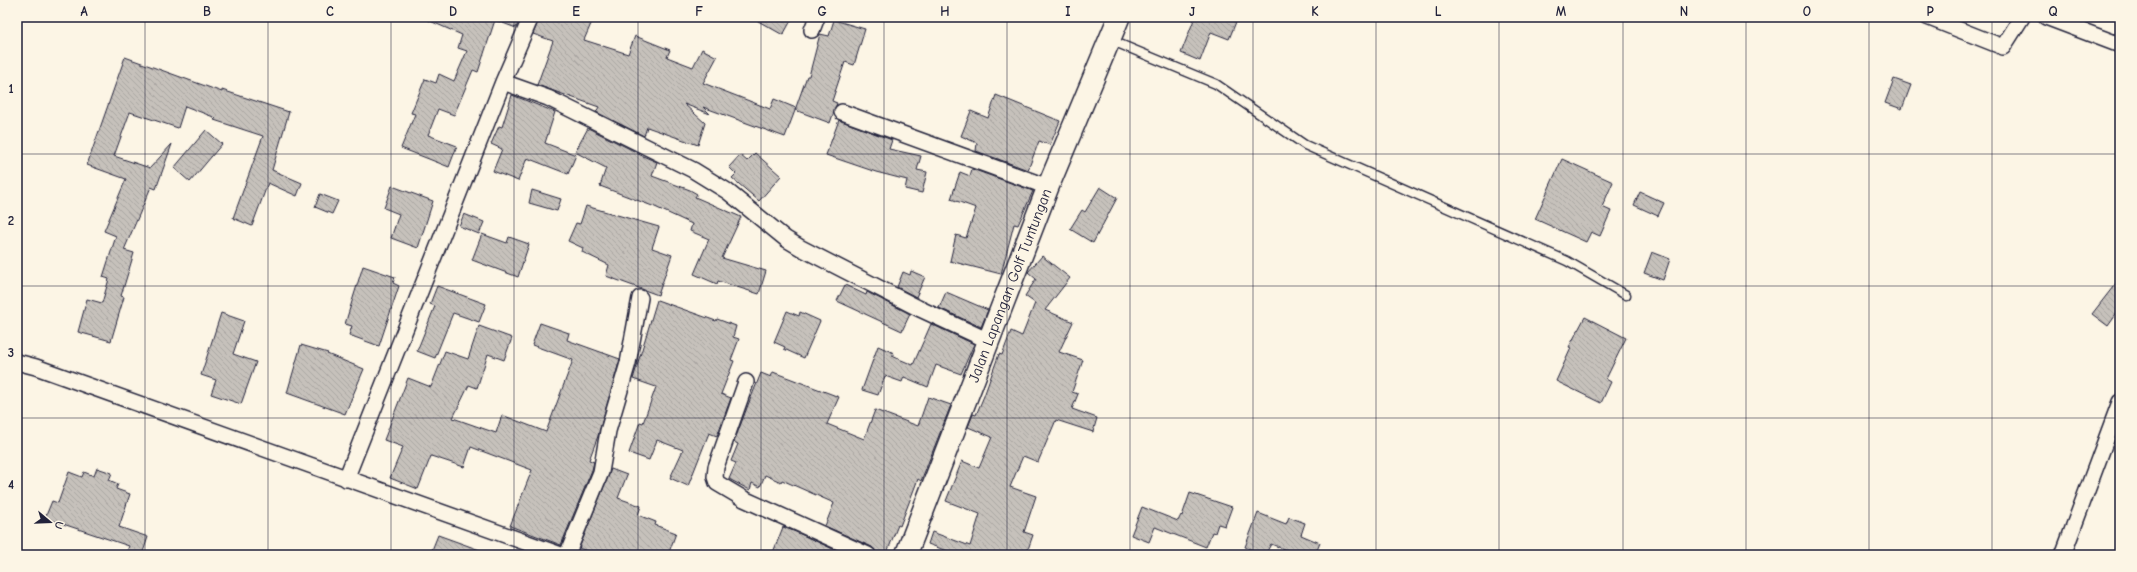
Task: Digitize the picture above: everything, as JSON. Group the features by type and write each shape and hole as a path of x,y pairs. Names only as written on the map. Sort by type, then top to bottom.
{"street":[{"path":"346,479 503,82 531,17"},
{"name":"Jalan Lapangan Golf Tuntungan","path":"906,555 952,432 989,341 1048,187 1119,17"},
{"path":"2046,17 2120,45"},
{"path":"1935,18 2003,47 2024,18"},
{"path":"503,82 548,98 693,170 726,191 801,248 918,308 989,341"},
{"path":"842,112 1048,187"},
{"path":"567,555 601,472 608,431 628,363 640,298"},
{"path":"17,362 36,367 560,555"},
{"path":"746,382 716,467 715,480 744,499 868,555"},
{"path":"2063,555 2116,427 2120,402"}],"lane":[{"path":"1110,39 1216,84 1305,145 1567,261 1626,294"}],"building":[{"path":"421,17 521,17 516,28 495,20 478,72 473,70 454,115 438,109 428,135 457,146 449,167 401,148 415,114 411,113 425,79 436,83 439,74 454,81 467,51 458,48 462,35"},
{"path":"540,17 594,17 584,40 628,54 635,36 670,50 667,57 693,67 702,49 717,57 703,83 770,109 774,99 796,108 785,137 703,107 710,114 684,104 705,123 698,145 647,127 644,136 596,112 599,107 537,85 553,41 533,34"},
{"path":"751,17 793,17 783,35"},
{"path":"1195,17 1238,17 1229,39 1211,32 1200,61 1181,53"},
{"path":"834,20 865,29 854,65 845,62 832,101 837,103 830,123 795,110 807,76 809,76 820,34 829,36"},
{"path":"125,57 222,92 222,90 289,112 272,170 302,183 297,196 268,183 252,226 233,218 263,136 214,120 216,118 185,106 178,128 130,112 114,156 150,168 172,144 156,189 151,187 124,250 134,253 121,296 124,297 111,341 78,332 87,299 102,303 109,279 103,277 116,236 104,231 126,179 87,165"},
{"path":"1894,79 1911,85 1902,109 1885,103"},
{"path":"512,95 555,112 545,143 576,155 568,174 527,158 518,181 493,171 502,149 491,144 499,126 502,127"},
{"path":"996,95 1060,121 1050,145 1039,141 1028,170 976,151 977,143 961,136 971,111 988,118"},
{"path":"839,120 892,140 889,149 921,156 917,170 927,172 922,193 905,189 907,180 876,172 826,155"},
{"path":"588,128 638,154 657,162 652,176 690,190 697,194 695,197 741,217 722,258 766,271 759,294 718,281 717,284 694,274 709,239 690,231 692,224 655,207 600,186 606,168 575,152"},
{"path":"206,130 222,144 190,182 174,168"},
{"path":"755,153 781,176 759,201 732,178 736,174 729,167 740,155 747,161"},
{"path":"1562,159 1613,182 1602,207 1611,211 1600,236 1591,232 1586,242 1535,219"},
{"path":"972,169 1033,191 1018,225 1014,224 1001,274 950,261 956,235 966,238 976,208 951,199 960,172 970,176"},
{"path":"392,186 433,201 418,248 391,238 399,214 384,208"},
{"path":"1100,187 1117,198 1093,243 1070,229 1082,210 1085,212"},
{"path":"532,190 561,199 557,211 529,203"},
{"path":"1640,192 1664,203 1658,216 1634,205"},
{"path":"320,194 338,201 332,214 315,207"},
{"path":"586,206 659,227 652,248 672,255 658,295 606,276 609,265 582,252 583,248 568,241 576,223 580,224"},
{"path":"464,214 484,222 479,234 459,226"},
{"path":"482,234 507,243 509,237 529,244 518,277 472,260"},
{"path":"1652,252 1670,259 1663,280 1644,273"},
{"path":"1042,256 1070,278 1045,310 1073,322 1059,352 1083,360 1072,392 1078,394 1072,409 1097,418 1093,432 1056,420 1038,462 1023,456 1010,487 1036,496 1024,532 1033,535 1026,555 958,555 928,544 932,532 970,546 980,514 946,501 962,461 979,468 992,437 968,427 973,414 976,415 999,354 1002,355 1011,331 1022,336 1035,303 1025,296 1036,279 1028,272"},
{"path":"363,266 395,277 393,283 399,286 379,346 349,335 352,326 345,324"},
{"path":"911,271 925,277 916,297 897,287 903,272 910,275"},
{"path":"2120,278 2120,309 2108,326 2092,314"},
{"path":"845,285 866,295 867,292 910,314 902,331 837,301"},
{"path":"437,286 486,304 479,322 453,313 435,358 417,351 435,306 430,304"},
{"path":"946,292 988,310 981,327 939,308"},
{"path":"657,300 716,321 717,319 736,326 733,337 739,339 731,360 734,361 721,394 731,398 717,436 709,433 688,486 670,478 683,450 657,440 649,460 629,453 640,422 643,423 656,387 633,379"},
{"path":"787,311 799,316 800,312 820,321 804,358 784,349 785,347 774,342"},
{"path":"221,313 244,321 233,354 256,362 241,404 211,394 216,380 201,375"},
{"path":"1585,317 1626,338 1606,379 1611,382 1601,403 1556,381 1571,348 1569,347"},
{"path":"540,323 569,333 567,340 620,359 598,436 589,460 594,462 592,470 561,545 510,526 532,470 471,447 464,467 431,456 418,489 390,478 403,447 384,440 408,378 431,387 445,351 468,359 479,326 512,338 504,360 488,354 477,388 469,385 453,418 496,433 502,415 546,432 573,360 532,345"},
{"path":"931,324 974,344 961,374 936,365 928,387 904,377 902,382 885,376 878,395 862,390 878,346 894,353 892,356 913,365"},
{"path":"301,345 328,353 327,354 364,369 345,414 287,393"},
{"path":"773,372 839,397 827,424 864,439 875,410 918,426 928,397 951,405 921,481 918,479 900,526 898,525 886,555 877,555 872,547 825,526 834,503 782,480 781,482 765,475 760,487 752,483 750,490 729,479 736,463 731,461 738,444 734,442 761,373 771,377"},
{"path":"97,468 112,473 109,480 118,484 116,489 130,494 119,527 148,537 142,555 127,551 129,546 45,518 52,501 58,503 69,472 82,477 84,472 94,476"},
{"path":"611,469 627,475 618,498 641,506 638,515 656,522 655,525 676,533 668,555 598,555 579,548"},
{"path":"1190,493 1232,507 1225,526 1218,524 1215,533 1212,532 1206,547 1155,527 1149,542 1131,535 1142,507 1178,521 1181,515 1182,516"},
{"path":"1258,513 1286,524 1289,517 1305,523 1301,535 1320,543 1315,555 1299,555 1271,544 1265,555 1245,547"},
{"path":"783,527 796,532 846,555 772,555"},
{"path":"438,535 488,553 488,555 430,555"}]}
